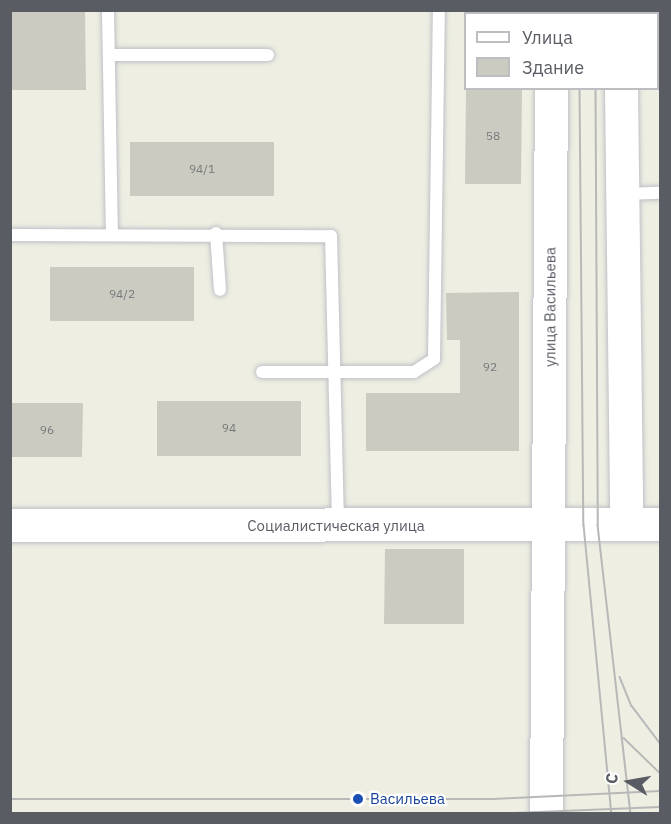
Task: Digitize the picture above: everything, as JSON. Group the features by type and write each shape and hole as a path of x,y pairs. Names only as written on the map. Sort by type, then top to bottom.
{"main road":[{"name":"улица Васильева","path":"546,813 551,90"},
{"path":"621,90 626,524"},
{"name":"Социалистическая улица","path":"10,525 549,526 660,524"}],"lane":[{"path":"108,10 112,234"},
{"path":"262,372 414,372 435,359 439,10"},
{"path":"109,55 268,55"},
{"path":"621,194 660,194"},
{"path":"216,233 220,290"},
{"path":"10,235 216,233 331,236 338,371 338,526"}],"building":[{"path":"10,10 85,10 86,90 10,90"},
{"path":"465,10 522,10 522,12 465,12"},
{"path":"466,90 522,90 521,184 465,184"},
{"path":"130,142 274,142 274,196 130,196"},
{"path":"50,267 194,267 194,321 50,321"},
{"path":"519,292 519,451 366,451 366,393 460,393 460,340 447,340 446,293"},
{"path":"157,401 301,401 301,456 157,456"},
{"path":"10,403 83,403 82,457 10,457"},
{"path":"385,549 464,549 464,624 384,624"}],"tram line":[{"path":"580,90 584,525 612,814"},
{"path":"596,90 598,525 631,814"},
{"path":"620,677 632,706 660,743"},
{"path":"624,738 660,773"},
{"path":"10,799 493,799 660,791"},
{"path":"489,814 660,807"}],"place":[{"name":"Васильева","path":"358,799"}]}
